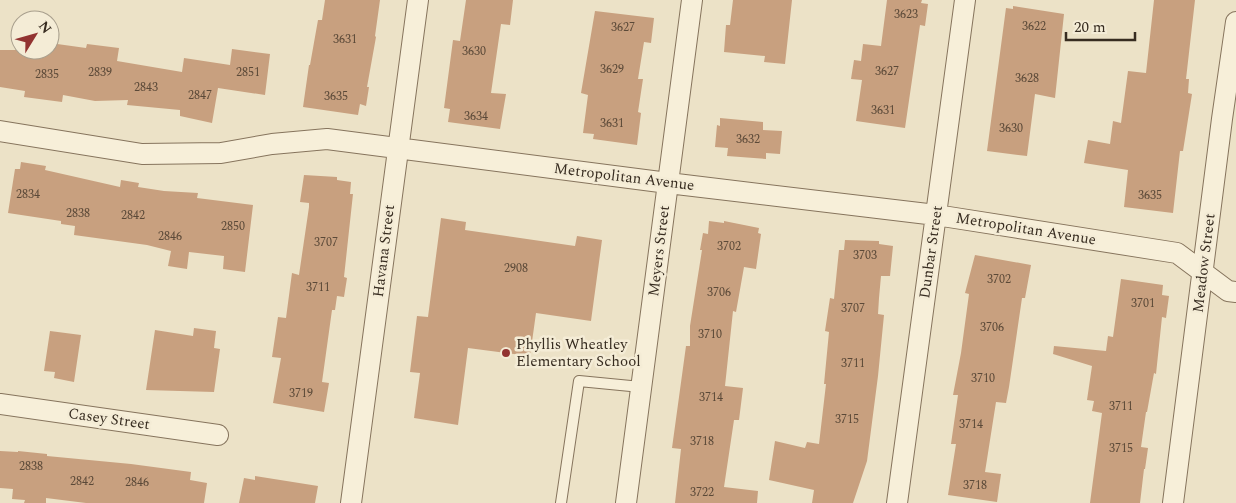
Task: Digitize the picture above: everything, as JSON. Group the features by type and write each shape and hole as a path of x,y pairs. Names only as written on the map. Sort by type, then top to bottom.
{"street":[{"name":"Havana Street","path":"351,503 418,0"},
{"name":"Meyers Street","path":"626,503 692,0"},
{"name":"Dunbar Street","path":"897,503 965,0"},
{"name":"Meadow Street","path":"1173,503 1202,271 1229,120 1236,22"},
{"name":"Metropolitan Avenue","path":"0,132 142,154 221,153 272,144 327,139 936,215 1177,253 1228,291 1236,292"},
{"name":"Casey Street","path":"0,404 218,434"}],"lane":[{"path":"561,503 579,381 641,387"}],"building":[{"path":"325,0 380,0 366,106 360,104 358,115 303,107 318,20 322,20"},
{"path":"466,0 513,0 510,25 501,24 491,93 506,94 500,129 448,122 450,109 444,108 453,40 460,41"},
{"path":"733,0 792,0 785,64 764,62 765,56 724,52 726,25 730,25"},
{"path":"887,0 922,0 921,3 928,4 925,26 920,25 905,128 856,121 862,80 851,79 854,60 861,61 863,44 881,46"},
{"path":"1154,0 1195,0 1186,79 1189,79 1188,93 1192,94 1183,151 1180,151 1173,213 1124,207 1128,170 1084,163 1088,140 1110,144 1113,121 1121,123 1128,71 1146,73"},
{"path":"1013,6 1064,14 1055,98 1035,94 1027,156 987,151 1006,8 1013,9"},
{"path":"595,11 654,18 651,43 644,42 638,79 643,79 638,112 641,113 637,145 593,139 594,134 583,133 588,95 581,93"},
{"path":"60,44 86,48 87,44 119,48 117,61 182,72 184,58 230,65 232,49 270,54 265,95 218,88 212,123 180,116 180,110 127,105 128,100 95,101 63,95 62,102 24,97 25,91 0,87 0,50 10,50 10,60 60,60"},
{"path":"720,118 763,122 763,130 782,131 780,154 766,153 766,159 727,156 728,148 715,147 717,125 720,126"},
{"path":"21,162 46,166 45,170 120,187 121,180 139,183 138,187 198,193 197,198 253,205 245,272 223,269 224,256 189,252 187,269 168,266 171,251 147,245 74,235 75,226 61,224 61,221 8,213 15,169 20,169"},
{"path":"304,175 337,177 337,180 351,182 350,194 353,194 344,277 347,278 344,297 337,296 335,310 332,310 322,382 329,383 324,412 273,403 281,358 272,357 278,317 286,318 292,273 299,275 309,207 309,203 300,202"},
{"path":"441,218 466,222 465,230 575,246 577,236 602,240 591,321 536,313 530,356 468,348 458,425 414,418 420,373 410,372 417,316 428,317"},
{"path":"709,221 724,223 724,221 759,228 758,233 761,234 756,269 744,267 736,312 733,311 725,386 743,388 739,420 734,420 724,487 758,491 757,503 675,503 681,449 672,448 686,346 690,346 690,326 702,250 700,250 703,233 708,234"},
{"path":"845,240 879,241 879,244 893,246 890,276 881,276 878,314 884,315 878,376 867,461 853,503 812,503 814,490 769,480 775,441 805,448 807,442 819,444 826,384 824,384 829,332 825,331 830,298 834,299 839,250 844,250"},
{"path":"975,255 1031,265 1025,298 1022,298 1006,403 996,402 985,472 1001,474 997,502 948,495 956,444 951,444 958,395 953,395 969,294 965,293"},
{"path":"1121,279 1163,285 1162,295 1169,296 1166,318 1162,317 1156,374 1154,373 1141,447 1148,448 1140,503 1090,503 1102,413 1092,411 1094,401 1087,400 1092,366 1053,354 1054,346 1106,351 1108,336 1113,337"},
{"path":"194,328 216,331 214,348 220,349 214,392 146,390 155,330 193,336"},
{"path":"50,331 81,335 74,382 54,378 55,372 44,371"},
{"path":"0,451 47,454 47,456 191,472 190,480 207,483 204,503 86,503 46,498 46,503 24,503 25,500 12,499 13,489 0,488"},
{"path":"255,476 318,486 315,503 239,503 244,478 255,480"}],"place":[{"name":"Phyllis Wheatley Elementary School","path":"506,353"}]}
